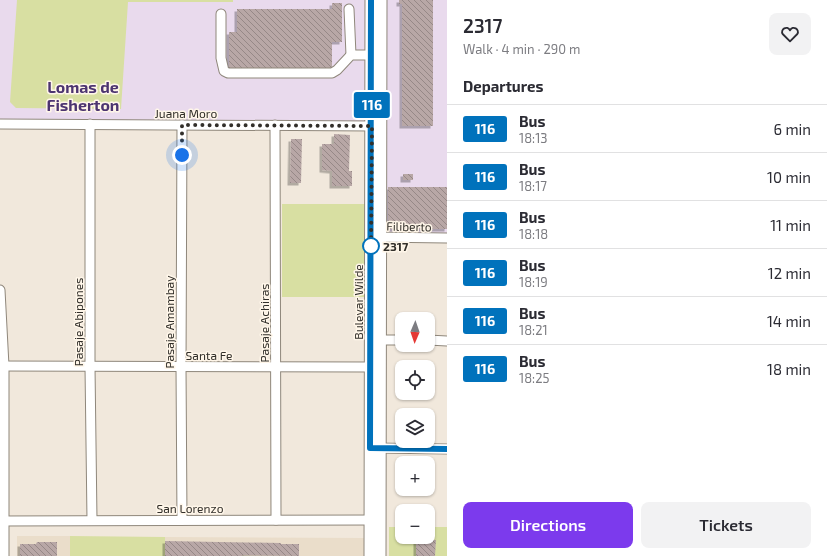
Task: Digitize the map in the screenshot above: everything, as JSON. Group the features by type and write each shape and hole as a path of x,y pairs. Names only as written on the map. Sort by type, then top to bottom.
{"main road":[{"name":"Bulevar Wilde","path":"371,0 372,126 376,237"},
{"name":"Bulevar Wilde","path":"370,556 375,520 376,237 381,0"},
{"name":"Bulevar Wilde","path":"375,340 370,367 375,448"},
{"name":"Bulevar Wilde","path":"375,520 380,556"}],"street":[{"path":"221,14 221,58 224,72 332,73 337,70 351,55 349,9"},
{"path":"351,55 372,55"},
{"name":"Juana Moro","path":"0,124 372,126"},
{"name":"Pasaje Abipones","path":"90,124 90,367 92,520"},
{"name":"Pasaje Amambay","path":"182,125 182,520"},
{"name":"Pasaje Achiras","path":"275,125 276,520"},
{"name":"Filiberto","path":"376,237 447,238"},
{"path":"0,290 2,366 2,521 4,556"},
{"path":"375,340 395,340"},
{"path":"435,340 447,340"},
{"name":"Santa Fe","path":"2,366 370,367"},
{"path":"375,448 447,449"},
{"name":"San Lorenzo","path":"2,521 375,520"}],"shaded area":[{"path":"0,0 447,0 447,238 381,237 381,126 0,124"},
{"path":"17,536 70,536 70,556 17,556"},
{"path":"165,537 364,538 364,556 165,556"}],"green space":[{"path":"17,0 233,0 233,2 128,2 121,109 16,108 10,102"},
{"path":"282,204 365,204 365,297 282,297"},
{"path":"389,527 395,527 395,544 435,544 435,527 447,527 447,556 389,556"},
{"path":"70,536 165,537 165,556 70,556"}],"building":[{"path":"399,0 433,0 433,126 402,126 402,4 399,4"},
{"path":"332,3 342,3 342,42 332,42 332,70 229,70 229,32 237,32 237,9 332,9"},
{"path":"334,134 350,135 349,171 352,171 352,186 332,186 332,171 322,170 322,144 334,144"},
{"path":"291,139 302,139 301,183 290,183"},
{"path":"403,174 413,174 413,180 403,180"},
{"path":"388,187 447,187 447,229 388,229"},
{"path":"436,540 435,556 416,556 416,544 435,544"},
{"path":"165,541 299,544 299,556 165,556"},
{"path":"37,542 57,542 57,556 20,556 20,544 36,544"}],"bus line":[{"name":"116","path":"371,0 372,140 370,448 447,449"}],"place":[{"name":"2317","path":"371,246"}],"district":[{"name":"Lomas de Fisherton","path":"83,95"}],"route":[{"path":"182,155 182,125 372,126 371,249 371,246"}]}
